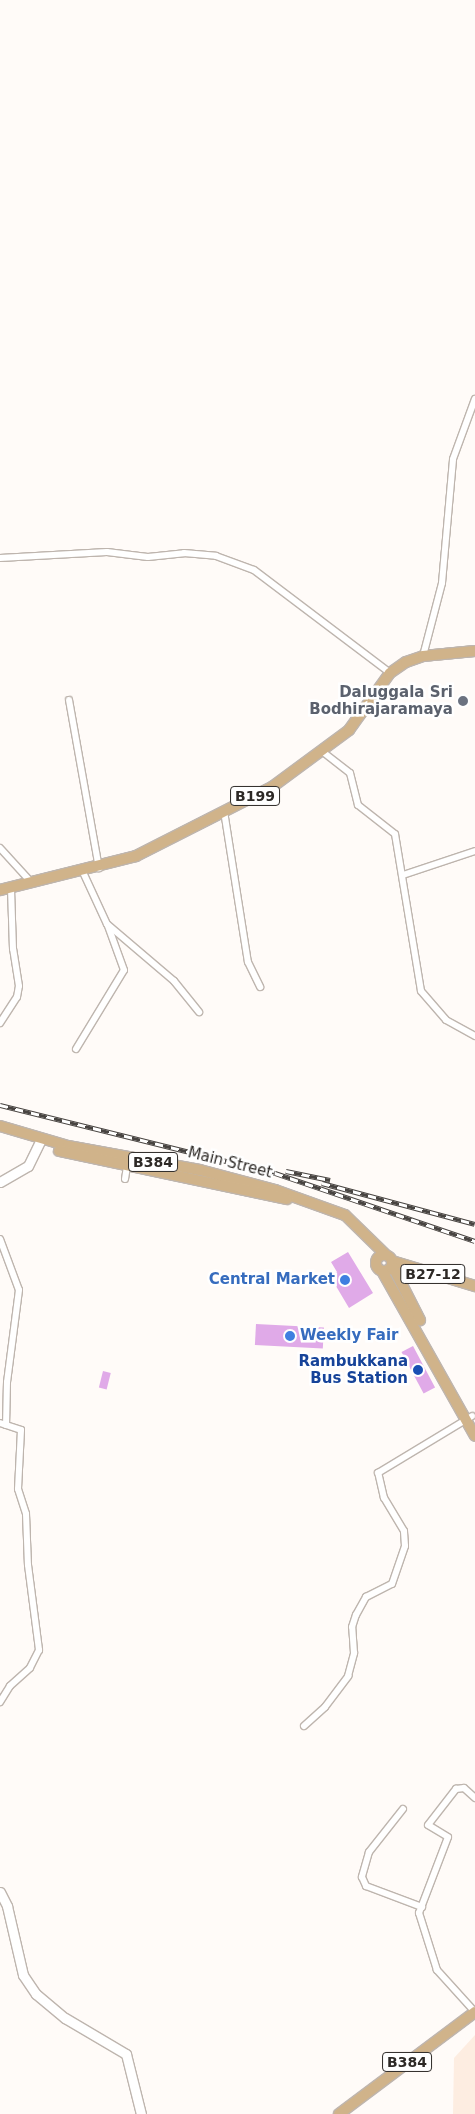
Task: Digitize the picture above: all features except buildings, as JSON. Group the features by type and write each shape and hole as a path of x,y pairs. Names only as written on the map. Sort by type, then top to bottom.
{"main road":[{"name":"B199","path":"0,890 82,870 99,868 136,856 272,787 323,752 348,730 390,673 423,656 475,651"},
{"name":"Main Street","path":"0,1126 40,1142 200,1170 305,1201 345,1215 390,1260 469,1415"},
{"name":"Main Street","path":"0,1133 127,1166 305,1201"},
{"name":"Main Street","path":"366,1235 375,1261 382,1271"},
{"path":"375,1261 390,1260"},
{"path":"382,1271 390,1260"},
{"name":"B27-12","path":"390,1260 475,1286"},
{"name":"B384","path":"382,1271 469,1415 475,1436"},
{"name":"B384","path":"339,2114 475,2012"}],"street":[{"path":"423,656 442,583 453,459 475,399"},
{"path":"0,558 107,552 148,557 184,554 216,556 254,570 390,673"},
{"path":"69,700 99,868"},
{"path":"323,752 350,773 358,805 395,834 421,991 446,1020 475,1036"},
{"path":"224,811 248,962 260,986"},
{"path":"0,848 32,883"},
{"path":"403,875 475,851"},
{"path":"76,1049 124,970 107,924 82,870"},
{"path":"0,1023 17,997 19,986 13,949 11,888"},
{"path":"107,924 174,981 199,1012"},
{"path":"0,1182 28,1166 40,1142"},
{"path":"125,1179 127,1166"},
{"path":"0,1239 19,1290 3,1424 21,1430 18,1489 26,1514 28,1565 39,1650 30,1668 10,1686 0,1702"},
{"path":"304,1726 325,1707 348,1676 354,1653 352,1627 356,1615 366,1597 392,1584 404,1546 404,1531 384,1498 378,1473 469,1415"},
{"path":"475,1798 464,1788 456,1789 428,1825 448,1837 419,1913 437,1970 475,2012"},
{"path":"403,1810 368,1852 362,1877 366,1886 422,1907"},
{"path":"0,1892 7,1906 23,1975 36,1994 65,2018 126,2054 140,2114"}],"shaded area":[{"path":"475,2035 475,2114 453,2114 454,2058"}],"railway":[{"path":"0,1105 275,1173 475,1241"},
{"path":"286,1171 330,1180"},
{"path":"322,1183 475,1224"}],"place":[{"name":"Daluggala Sri Bodhirajaramaya","path":"463,701"},
{"name":"Central Market","path":"345,1280"},
{"name":"Weekly Fair","path":"290,1336"},
{"name":"Rambukkana Bus Station","path":"418,1370"}]}
